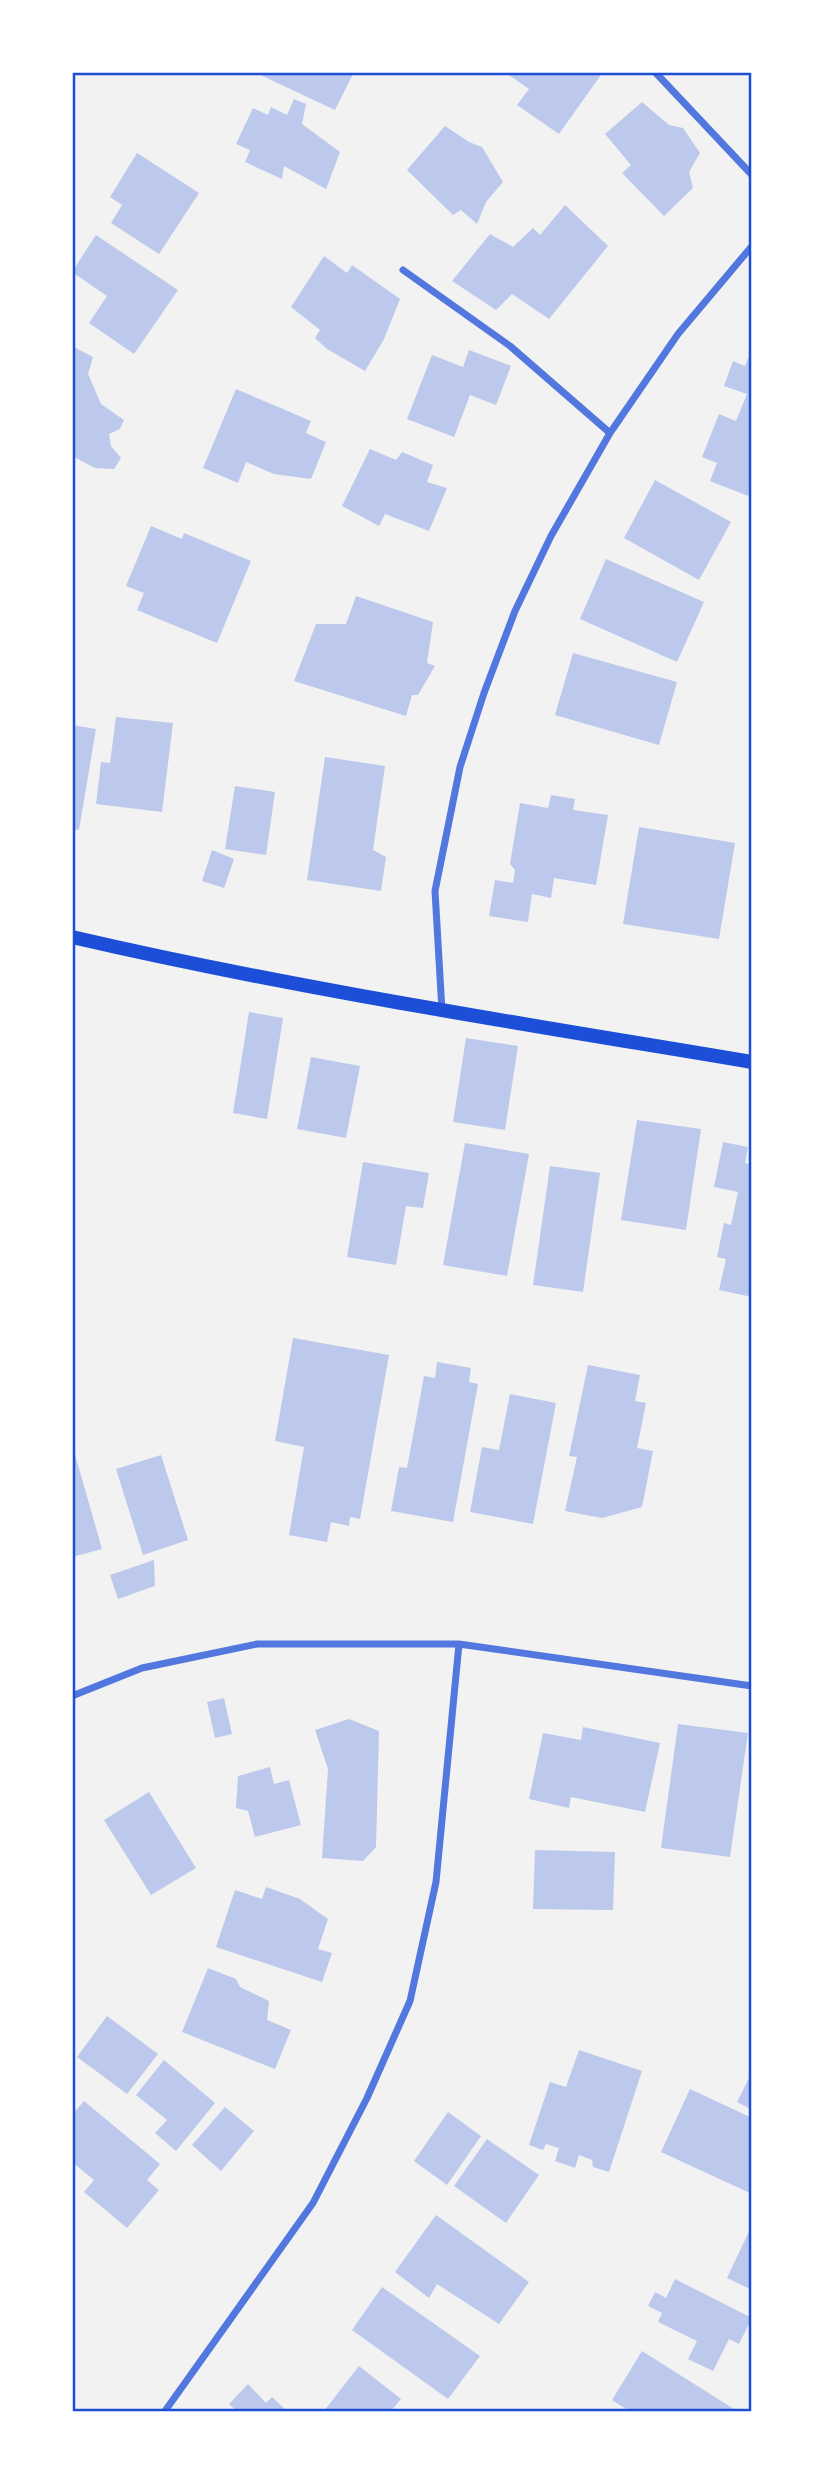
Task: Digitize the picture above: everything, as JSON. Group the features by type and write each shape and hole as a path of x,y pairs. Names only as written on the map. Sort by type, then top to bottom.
{"main road":[{"path":"72,937 136,952 442,1010 752,1062"}],"street":[{"path":"655,72 752,174"},
{"path":"442,1010 435,891 460,767 484,693 516,611 551,536 610,432 678,334 752,246"},
{"path":"403,270 510,346 610,432"},
{"path":"72,1696 142,1668 257,1644 459,1644 752,1686"},
{"path":"165,2411 313,2203 367,2098 410,2001 436,1882 459,1644"}],"building":[{"path":"254,72 354,72 335,110"},
{"path":"511,72 603,72 559,134 517,105 529,89 509,75"},
{"path":"294,99 306,104 302,124 340,152 326,189 284,166 282,179 245,162 250,150 236,144 253,108 268,115 271,107 287,115"},
{"path":"642,102 669,125 683,128 700,153 689,172 693,188 664,216 622,173 631,165 605,134"},
{"path":"445,126 482,147 503,182 486,202 477,224 461,210 453,215 407,170"},
{"path":"137,153 199,193 159,254 111,223 122,205 110,197"},
{"path":"565,205 608,246 549,319 512,294 496,310 452,281 490,234 513,247 533,228 540,235"},
{"path":"96,235 178,290 134,354 89,323 107,296 72,272"},
{"path":"324,256 347,273 352,265 400,299 384,339 365,371 327,349 315,338 320,330 291,307"},
{"path":"72,346 93,357 88,374 101,404 124,420 120,429 109,434 111,446 121,458 114,469 95,468 72,456"},
{"path":"752,349 752,485 748,496 710,481 717,463 702,457 719,414 736,421 747,394 724,386 733,361 745,366"},
{"path":"469,350 511,366 496,405 470,395 454,437 407,419 432,355 463,367"},
{"path":"236,389 311,421 306,433 326,442 311,479 274,474 246,462 238,483 203,468"},
{"path":"370,449 396,460 402,452 433,465 427,482 447,488 429,531 385,514 379,526 342,506"},
{"path":"655,480 731,522 699,580 624,538"},
{"path":"151,526 182,539 184,533 251,561 217,643 137,610 144,593 126,586"},
{"path":"606,559 704,602 677,662 580,619"},
{"path":"356,596 433,622 427,663 435,666 418,695 412,695 406,716 294,681 316,624 346,624"},
{"path":"573,653 677,682 659,745 555,715"},
{"path":"116,717 173,723 162,812 96,804 101,762 110,763"},
{"path":"72,725 96,729 79,830 72,829"},
{"path":"325,757 385,766 373,850 386,857 381,891 307,880"},
{"path":"235,786 275,792 266,855 225,849"},
{"path":"551,795 575,799 573,810 608,815 596,885 554,878 551,898 532,894 528,922 489,916 495,880 513,883 515,870 510,864 520,803 548,808"},
{"path":"639,827 735,843 719,939 623,924"},
{"path":"212,850 234,859 224,888 202,881"},
{"path":"249,1012 283,1018 267,1119 233,1113"},
{"path":"466,1038 518,1046 505,1130 453,1122"},
{"path":"311,1057 360,1066 346,1138 297,1129"},
{"path":"637,1120 701,1129 686,1230 621,1220"},
{"path":"723,1142 748,1147 745,1163 752,1165 752,1297 719,1290 726,1259 717,1257 724,1223 731,1225 738,1192 714,1187"},
{"path":"465,1143 529,1154 507,1276 443,1265"},
{"path":"363,1162 429,1173 423,1208 406,1206 396,1265 347,1257"},
{"path":"550,1166 600,1173 583,1292 533,1285"},
{"path":"293,1338 389,1355 360,1519 350,1517 349,1526 331,1522 327,1542 289,1535 304,1447 275,1441"},
{"path":"437,1362 471,1368 469,1382 478,1384 453,1522 391,1511 399,1467 407,1468 424,1376 435,1378"},
{"path":"588,1365 640,1375 635,1401 646,1403 637,1448 653,1451 642,1507 602,1518 565,1511 577,1457 569,1456"},
{"path":"510,1394 556,1403 533,1524 470,1512 482,1447 499,1450"},
{"path":"72,1444 102,1549 72,1557"},
{"path":"161,1455 188,1540 143,1555 116,1469"},
{"path":"154,1560 155,1586 118,1599 110,1575"},
{"path":"224,1698 232,1734 215,1738 207,1702"},
{"path":"349,1719 379,1731 376,1847 363,1861 322,1858 328,1769 315,1730"},
{"path":"678,1724 748,1733 730,1857 661,1848"},
{"path":"583,1727 660,1743 645,1812 571,1797 569,1808 529,1799 543,1733 581,1740"},
{"path":"270,1767 274,1784 289,1780 301,1825 255,1837 248,1811 236,1808 238,1776"},
{"path":"149,1792 196,1868 151,1895 104,1820"},
{"path":"535,1850 615,1852 613,1910 533,1909"},
{"path":"266,1887 300,1899 328,1919 318,1949 332,1953 322,1982 216,1947 235,1890 262,1899"},
{"path":"208,1968 236,1979 240,1987 269,2001 267,2020 291,2030 275,2069 182,2032"},
{"path":"107,2016 158,2054 127,2094 77,2057"},
{"path":"579,2050 642,2071 609,2172 593,2167 592,2160 579,2155 575,2168 555,2161 559,2148 546,2144 543,2150 529,2145 550,2082 566,2087"},
{"path":"164,2060 215,2103 176,2151 155,2133 167,2120 136,2095"},
{"path":"752,2072 752,2110 737,2102"},
{"path":"690,2089 752,2118 752,2194 661,2152"},
{"path":"84,2101 160,2164 147,2180 159,2190 127,2228 84,2192 94,2180 72,2162 72,2115"},
{"path":"225,2107 254,2131 221,2171 192,2145"},
{"path":"448,2112 481,2136 447,2185 414,2161"},
{"path":"487,2139 539,2175 506,2223 454,2186"},
{"path":"436,2215 529,2282 499,2324 437,2284 429,2298 395,2272"},
{"path":"752,2225 752,2290 727,2278"},
{"path":"675,2279 752,2318 739,2344 729,2339 713,2371 688,2359 697,2341 658,2322 662,2313 648,2306 655,2292 666,2298"},
{"path":"382,2287 480,2356 448,2399 352,2330"},
{"path":"642,2351 737,2411 629,2411 612,2400"},
{"path":"359,2366 401,2399 391,2411 324,2411"},
{"path":"248,2384 266,2403 272,2397 287,2411 237,2411 229,2404"}]}
